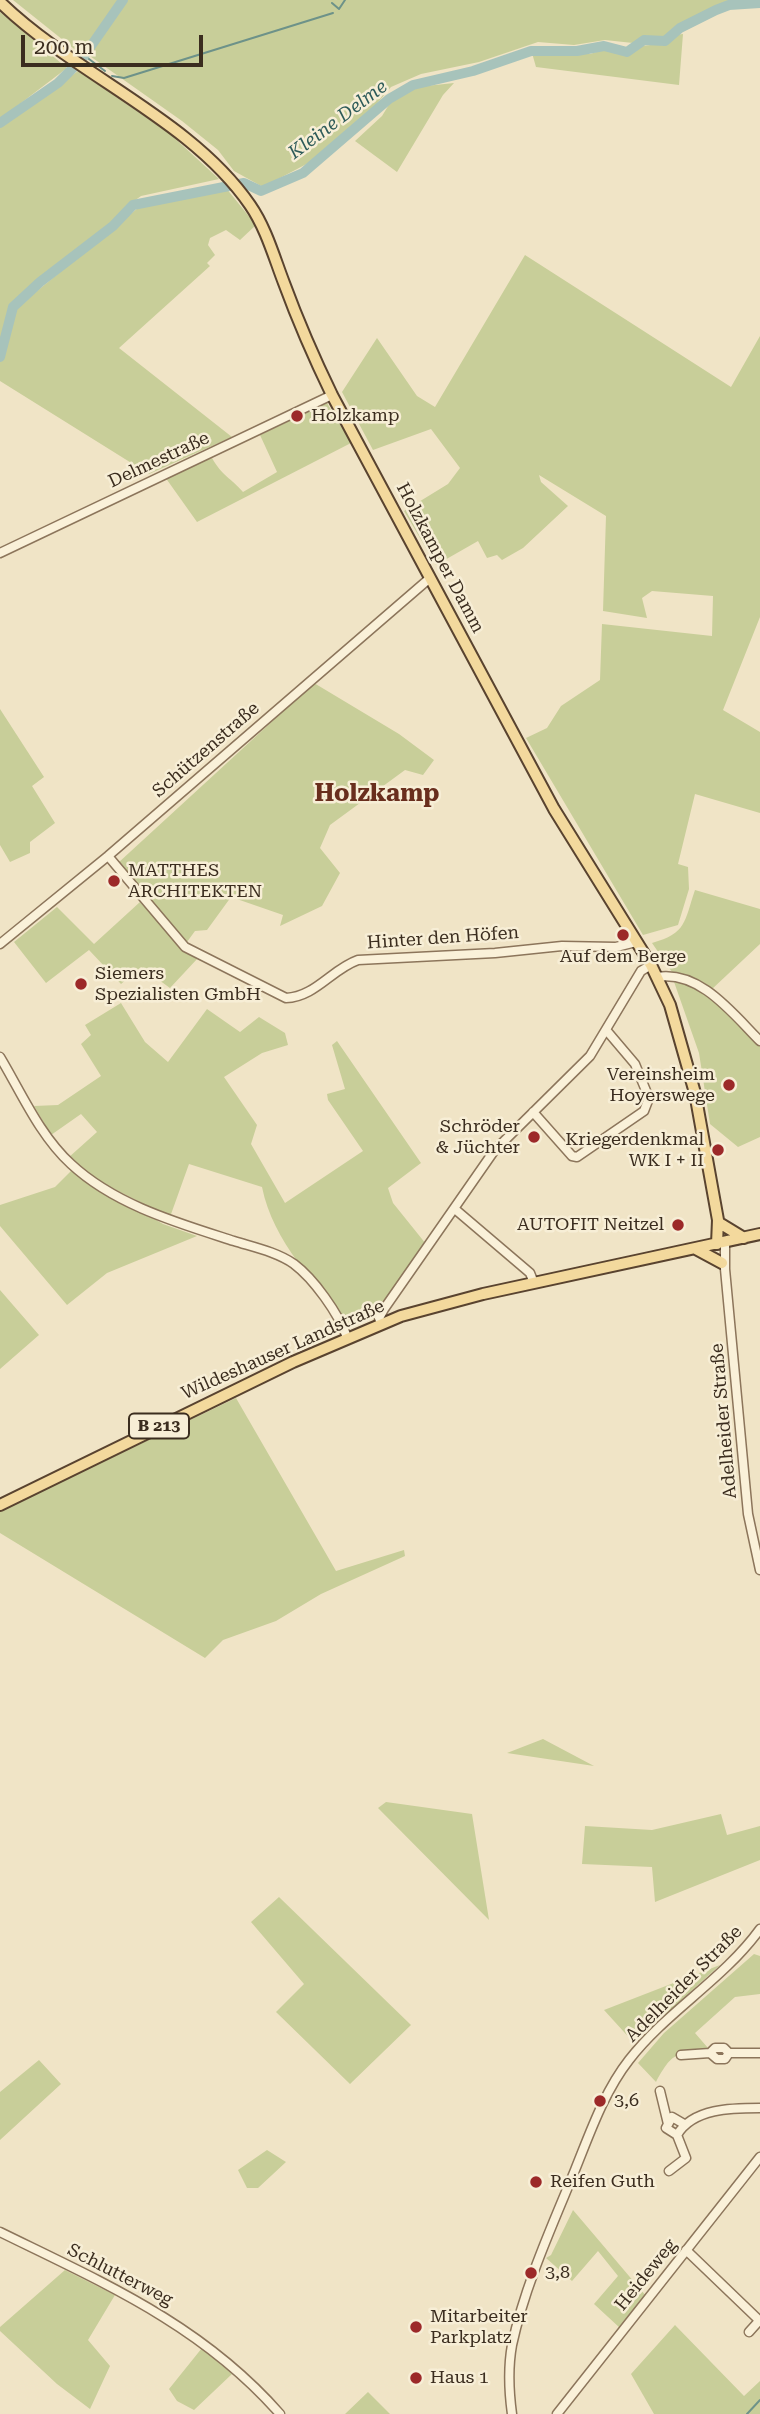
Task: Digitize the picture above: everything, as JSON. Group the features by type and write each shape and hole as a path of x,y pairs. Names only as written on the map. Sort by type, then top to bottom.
{"main road":[{"name":"Holzkamper Damm","path":"1,1 22,23 154,116 223,175 260,220 305,339 332,395 554,809 651,965 670,1005 690,1070 720,1222 721,1244"},
{"path":"720,1222 744,1238"},
{"name":"Wildeshauser Landstraße","path":"0,1505 381,1323 482,1294 760,1234"},
{"path":"696,1249 723,1266"}],"street":[{"name":"Delmestraße","path":"0,553 332,395"},
{"name":"Schützenstraße","path":"0,944 108,856 430,578"},
{"name":"Hinter den Höfen","path":"108,856 185,947 286,998 301,998 347,964 358,960 495,953 562,946 616,947 636,942"},
{"path":"381,1323 379,1318 384,1309 456,1210 494,1152 590,1056 641,971 651,965"},
{"path":"657,977 675,976 712,992 760,1041"},
{"path":"533,1112 572,1156 577,1157 648,1107 649,1098 635,1064 607,1031"},
{"path":"0,1057 46,1133 71,1164 132,1203 168,1219 294,1264 320,1294 347,1337"},
{"path":"456,1210 530,1273 534,1283"},
{"name":"Adelheider Straße","path":"721,1244 748,1514 760,1570"},
{"name":"Adelheider Straße","path":"512,2414 512,2351 522,2312 550,2230 608,2093 629,2061 662,2024 732,1962 760,1929"},
{"path":"752,1941 760,1946"},
{"path":"681,2055 710,2053 715,2048 724,2048 729,2053 760,2053"},
{"path":"660,2091 668,2124"},
{"path":"677,2135 684,2124 722,2108 760,2108"},
{"path":"669,2171 686,2158 677,2135 666,2128 672,2117 684,2124"},
{"name":"Heideweg","path":"557,2414 760,2157"},
{"name":"Schlutterweg","path":"0,2232 167,2316 239,2374 280,2414"},
{"path":"686,2250 760,2321 749,2332"}],"green space":[{"path":"13,0 121,0 83,56"},
{"path":"125,0 760,0 733,3 708,10 663,38 643,37 633,43 605,40 574,45 538,42 479,62 421,74 391,87 375,106 316,159 263,187 234,171 218,150 182,121 87,54"},
{"path":"0,12 67,68 0,119"},
{"path":"683,34 679,85 536,67 532,53 590,54 606,49 627,55 642,46 667,43 674,35"},
{"path":"78,71 169,133 219,179 141,196 126,207 111,224 34,283 11,305 0,352 0,127"},
{"path":"454,83 443,95 397,172 355,141 382,116 393,98 407,88"},
{"path":"226,188 256,225 240,240 226,230 210,238 208,245 215,255 207,263 210,266 119,348 232,437 149,474 0,381 0,361 14,310 144,203"},
{"path":"525,255 731,387 760,336 760,617 723,710 760,732 760,813 695,794 678,864 688,867 689,889 678,925 643,935 526,738 547,728 561,706 600,680 602,624 712,636 713,596 652,591 642,598 647,618 603,611 606,516 539,475 541,482 568,506 523,548 502,560 497,555 487,558 478,541 436,565 404,511 448,484 460,468 431,429 373,450 342,392 377,338 417,396 435,407"},
{"path":"327,403 351,443 197,522 165,477 212,458 243,492 277,472 260,435"},
{"path":"314,683 399,734 434,760 423,775 405,770 330,825 320,848 340,873 322,906 280,926 283,915 231,897 207,930 195,931 187,942 118,863"},
{"path":"0,709 44,777 32,786 55,823 30,842 30,853 10,862 0,845"},
{"path":"695,890 760,909 760,944 711,990 672,972 652,943 678,930 686,918"},
{"path":"140,902 183,949 198,958 170,988 141,967 121,984 89,950 46,983 14,942 57,907 94,944"},
{"path":"673,979 710,994 760,1044 760,1137 738,1147 710,1124 699,1053"},
{"path":"121,1003 145,1042 168,1062 207,1009 240,1032 259,1017 285,1033 288,1045 262,1053 224,1077 257,1125 251,1144 285,1203 363,1151 328,1100 327,1094 345,1089 332,1045 337,1041 421,1163 388,1188 393,1203 426,1244 376,1316 351,1327 286,1244 268,1207 262,1187 189,1164 170,1217 100,1182 68,1158 97,1132 81,1114 51,1135 34,1106 58,1105 101,1076 81,1044 91,1035 85,1025"},
{"path":"71,1171 163,1224 197,1236 107,1273 67,1305 0,1226 0,1205 55,1187"},
{"path":"0,1290 39,1335 0,1369"},
{"path":"236,1398 336,1571 404,1550 405,1556 321,1594 276,1621 223,1640 205,1658 0,1533 0,1511"},
{"path":"543,1739 594,1766 507,1753"},
{"path":"386,1802 472,1814 489,1920 378,1808"},
{"path":"721,1814 727,1835 760,1826 760,1860 655,1902 652,1867 582,1864 585,1826 652,1830"},
{"path":"279,1897 411,2025 350,2084 276,2012 304,1984 251,1922"},
{"path":"754,1954 760,1956 760,1994 735,1997 695,2033 708,2048 674,2057 656,2082 638,2063 664,2033"},
{"path":"720,1965 634,2043 604,2010"},
{"path":"39,2060 61,2084 0,2140 0,2092"},
{"path":"267,2150 286,2162 258,2188 247,2188 238,2170"},
{"path":"573,2210 646,2296 620,2328 594,2304 618,2276 598,2251 572,2281 546,2258 551,2255"},
{"path":"65,2270 115,2295 88,2340 110,2366 90,2409 57,2384 0,2331 0,2327"},
{"path":"675,2325 744,2396 760,2381 760,2414 654,2414 631,2374"},
{"path":"202,2348 232,2374 194,2410 177,2401 169,2389"},
{"path":"368,2392 390,2414 345,2414"}],"waterway":[{"path":"0,123 58,83 82,59 123,0"},
{"path":"332,3 339,9 345,0"},
{"name":"Kleine Delme","path":"0,357 13,307 40,282 113,226 133,205 244,183 261,191 303,173 389,99 413,85 473,71 531,51 577,51 604,46 627,52 644,40 665,41 680,28 729,5 760,3"},
{"path":"112,76 124,78 333,13"},
{"path":"85,56 105,71"},
{"path":"747,2414 760,2400"}],"place":[{"name":"Holzkamp","path":"297,416"},
{"name":"MATTHES ARCHITEKTEN","path":"114,881"},
{"name":"Auf dem Berge","path":"623,935"},
{"name":"Siemers Spezialisten GmbH","path":"81,984"},
{"name":"Vereinsheim Hoyerswege","path":"729,1085"},
{"name":"Schröder & Jüchter","path":"534,1137"},
{"name":"Kriegerdenkmal WK I + II","path":"718,1150"},
{"name":"AUTOFIT Neitzel","path":"678,1225"},
{"name":"3,6","path":"600,2101"},
{"name":"Reifen Guth","path":"536,2182"},
{"name":"3,8","path":"531,2273"},
{"name":"Mitarbeiter Parkplatz","path":"416,2327"},
{"name":"Haus 1","path":"416,2378"}],"district":[{"name":"Holzkamp","path":"377,794"}]}
